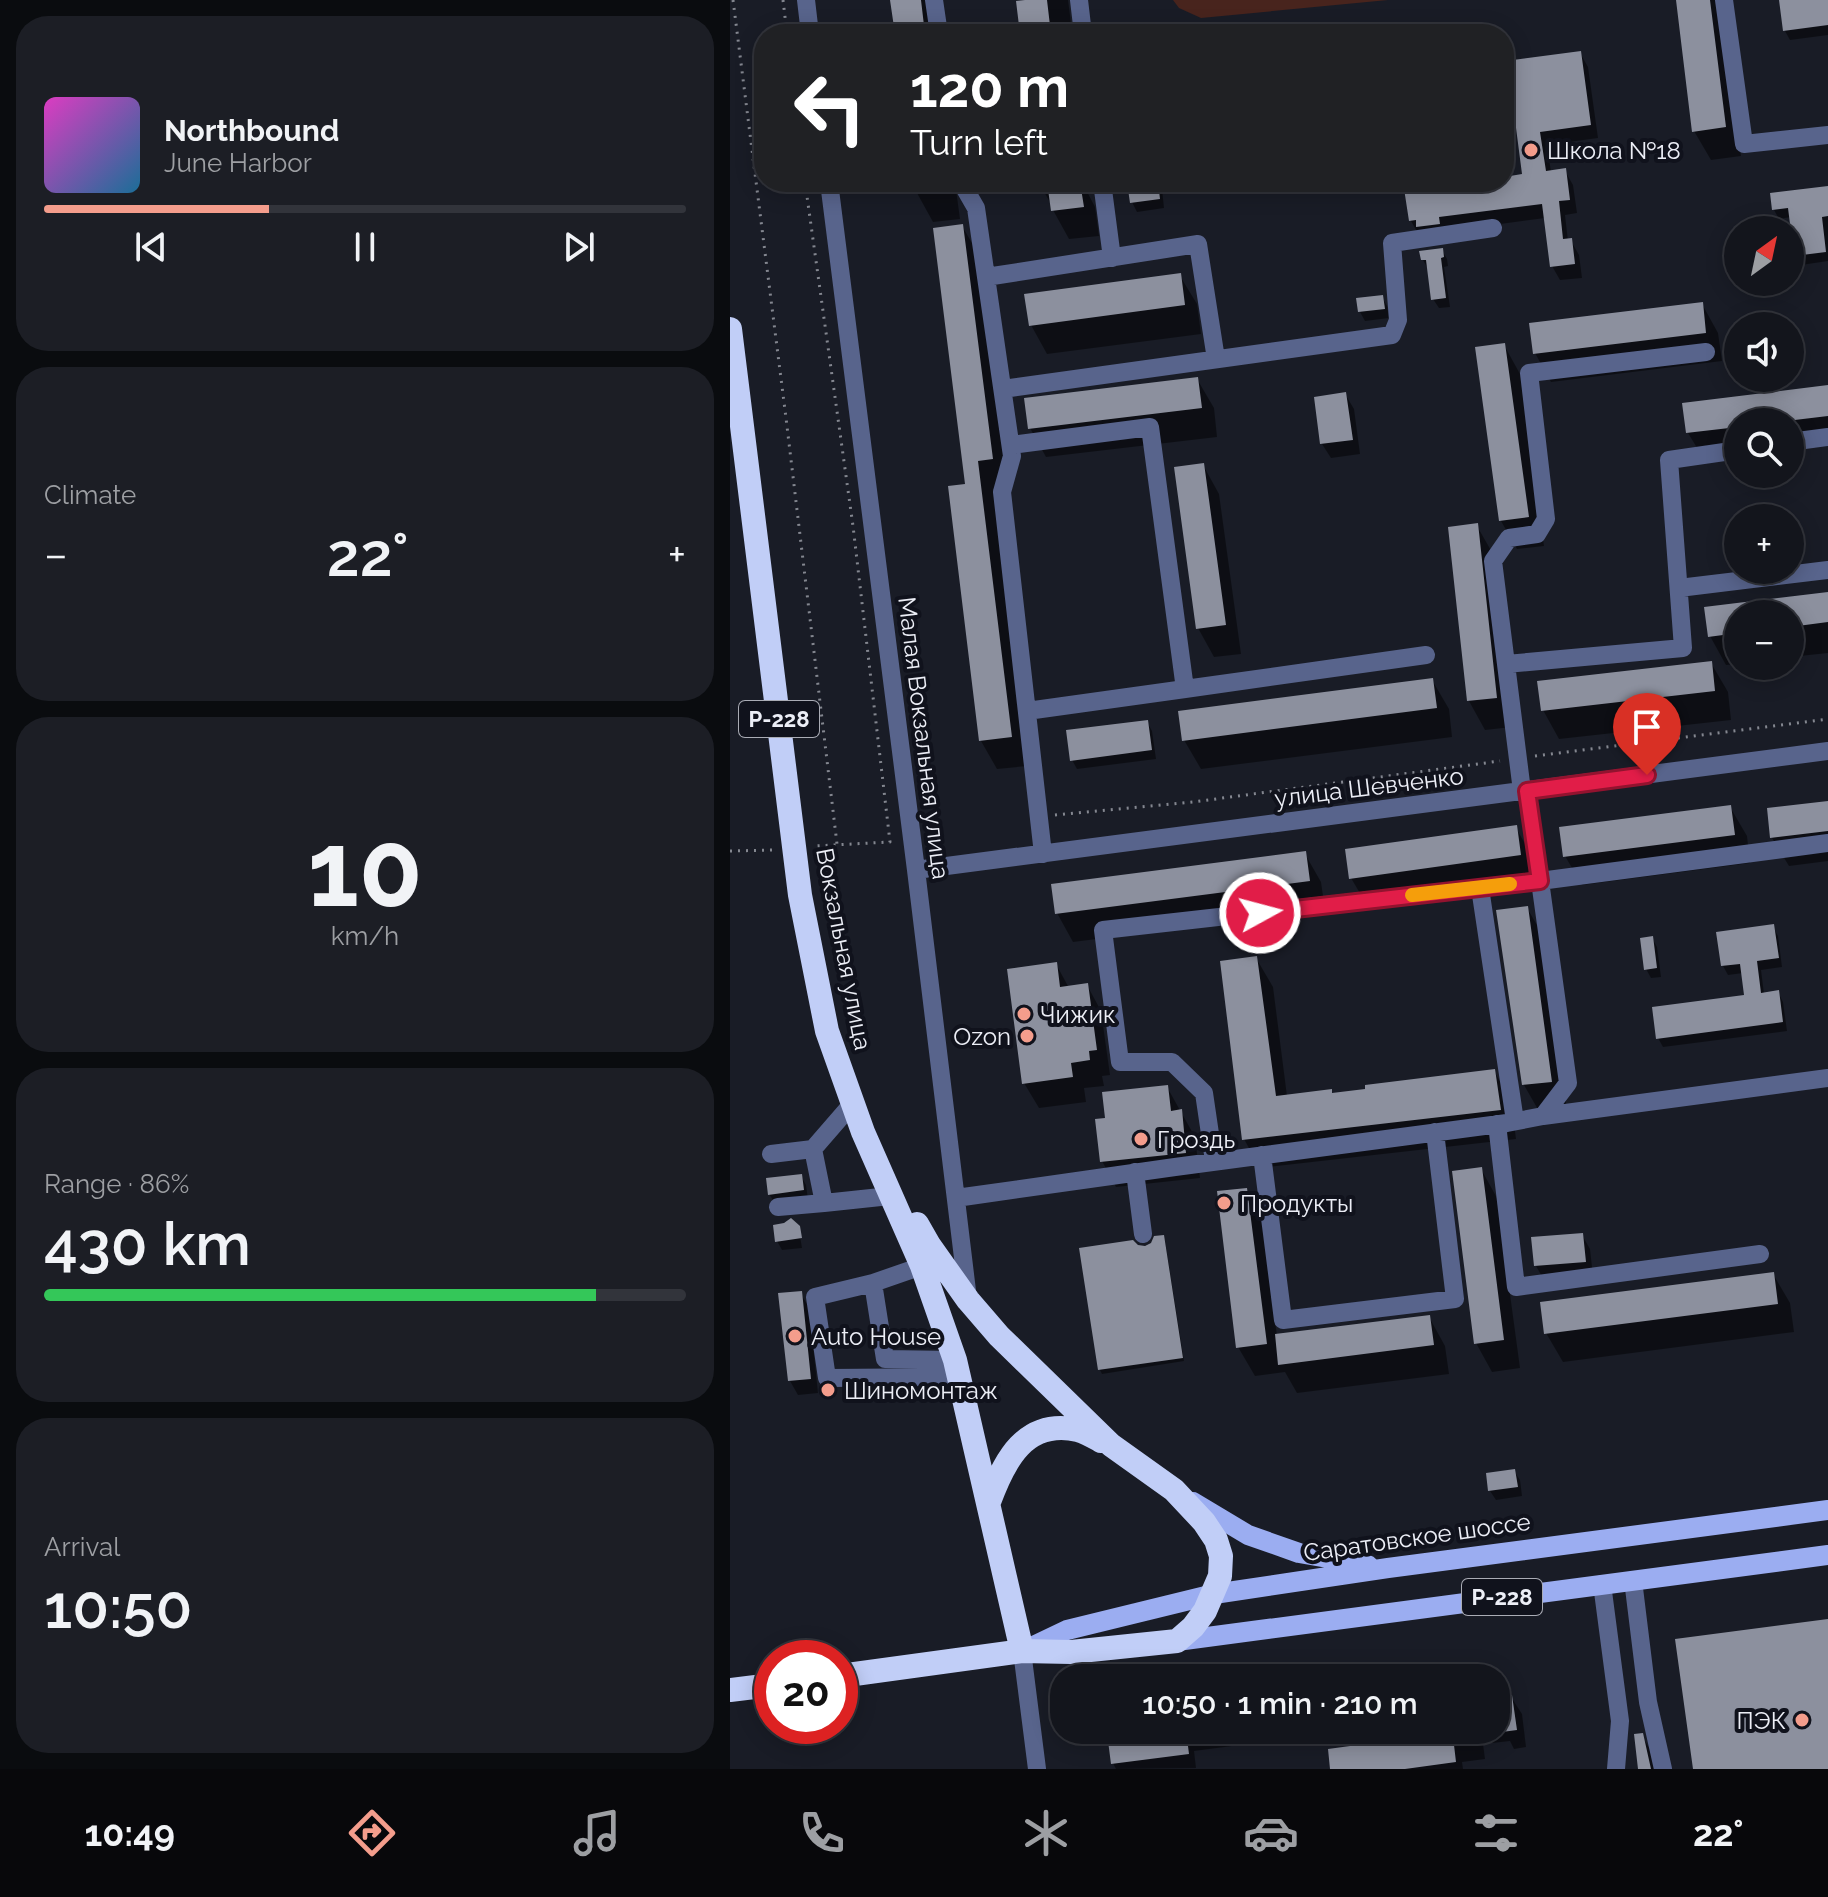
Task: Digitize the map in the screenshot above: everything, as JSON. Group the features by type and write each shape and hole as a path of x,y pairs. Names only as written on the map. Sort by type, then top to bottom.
{"highway":[{"name":"Вокзальная улица","path":"730,329 800,895 827,1031 863,1132 922,1266 958,1369 1022,1651"},
{"name":"Р-228","path":"863,1132 929,1245 968,1300 999,1336 1111,1445 1174,1490"},
{"path":"989,1502 1001,1470 1015,1449 1033,1435 1054,1428 1079,1430 1111,1445"},
{"path":"1174,1490 1204,1522 1216,1540 1221,1556 1220,1576 1214,1594 1193,1627 1177,1641"},
{"name":"Саратовское шоссе","path":"858,1674 1022,1651 1071,1652 1177,1641"},
{"path":"730,1690 754,1687"}],"main road":[{"name":"Р-228","path":"1174,1490 1248,1535 1299,1553 1388,1568"},
{"name":"Саратовское шоссе","path":"1022,1651 1067,1630 1214,1594 1828,1510"},
{"name":"Саратовское шоссе","path":"1177,1641 1828,1555"}],"street":[{"path":"806,0 809,24"},
{"path":"934,0 938,24"},
{"path":"1079,0 1082,24"},
{"path":"1724,0 1744,144 1828,135"},
{"name":"Малая Вокзальная улица","path":"830,192 968,1300"},
{"path":"967,192 976,208 1011,445 1012,456 1002,492 1043,854"},
{"path":"1103,192 1112,258"},
{"path":"1003,389 1392,335 1398,320 1392,243 1493,228"},
{"path":"986,277 1198,244 1216,359"},
{"path":"1543,1116 1568,1083 1540,881 1517,759 1493,561 1509,538 1537,534 1546,519 1529,373 1706,352"},
{"path":"1011,445 1150,427 1185,689"},
{"path":"1804,440 1828,437"},
{"path":"1506,664 1683,648 1669,460 1724,452"},
{"path":"1679,588 1828,570"},
{"path":"1027,711 1426,655"},
{"name":"улица Шевченко","path":"916,870 1828,751"},
{"path":"1214,1161 1204,1093 1172,1062 1120,1062 1103,930 1540,881 1828,843"},
{"path":"1480,888 1506,1123 1516,1287 1760,1254"},
{"path":"956,1198 1828,1078"},
{"path":"771,1154 813,1149 852,1104"},
{"path":"1262,1155 1283,1320 1455,1299 1435,1132"},
{"path":"813,1149 824,1203"},
{"path":"1135,1172 1143,1234"},
{"path":"778,1207 890,1196"},
{"path":"922,1266 873,1283 815,1297 827,1378 958,1369"},
{"path":"873,1283 885,1359 958,1369"},
{"path":"1633,1580 1648,1702 1663,1769"},
{"path":"1602,1584 1620,1721 1616,1769"},
{"path":"1022,1651 1037,1769"}],"path":[{"path":"733,0 754,168"},
{"path":"783,0 786,24"},
{"path":"757,192 837,844"},
{"path":"730,851 890,842 853,526 806,192"},
{"path":"1039,816 1193,802 1828,719"}],"shaded area":[{"path":"1173,0 1388,0 1201,18 1179,8"}],"building":[{"path":"890,0 921,0 924,24 894,24"},
{"path":"1047,0 1050,24 1019,24 1016,1"},
{"path":"1676,0 1710,0 1726,127 1692,132"},
{"path":"1779,0 1828,0 1828,25 1783,31"},
{"name":"Школа №18","path":"1581,51 1591,125 1540,132 1546,171 1566,168 1570,200 1559,201 1563,239 1572,238 1575,264 1550,267 1542,204 1439,217 1440,224 1416,227 1416,220 1409,221 1405,192 1514,192 1514,175 1522,174 1514,112 1514,60"},
{"path":"1828,186 1828,216 1822,217 1826,252 1804,255 1804,216 1789,216 1788,208 1772,210 1770,193"},
{"path":"1048,192 1082,192 1084,207 1051,211"},
{"path":"1128,192 1159,192 1160,199 1130,203"},
{"path":"963,224 993,459 978,461 1012,737 979,741 948,486 965,484 933,228"},
{"path":"1443,248 1444,257 1441,258 1446,298 1431,300 1426,260 1421,260 1419,251"},
{"path":"1181,273 1185,305 1029,326 1024,294"},
{"path":"1383,295 1385,309 1358,312 1356,298"},
{"path":"1703,302 1706,333 1533,354 1529,323"},
{"path":"1505,343 1529,517 1499,521 1475,347"},
{"path":"1198,377 1202,408 1028,429 1024,398"},
{"path":"1828,385 1828,416 1804,419 1804,408 1724,408 1724,429 1686,433 1682,403 1771,392 1804,392 1804,388"},
{"path":"1346,392 1353,440 1320,444 1314,397"},
{"path":"1204,463 1226,625 1196,629 1174,467"},
{"path":"1478,523 1497,698 1467,701 1448,527"},
{"path":"1828,592 1828,622 1804,625 1804,600 1762,600"},
{"path":"1724,605 1724,635 1708,637 1704,607"},
{"path":"1712,661 1715,691 1541,711 1537,681"},
{"path":"1433,678 1437,708 1182,741 1178,711"},
{"path":"1148,720 1152,750 1070,761 1066,730"},
{"path":"1828,801 1828,831 1770,838 1767,808"},
{"path":"1731,805 1735,835 1563,857 1559,827"},
{"path":"1517,825 1521,855 1349,879 1345,849"},
{"path":"1306,851 1310,881 1055,914 1051,884"},
{"path":"1528,906 1552,1082 1522,1085 1496,910"},
{"path":"1774,924 1779,958 1757,961 1761,993 1779,990 1783,1022 1656,1039 1652,1007 1744,995 1740,964 1721,966 1716,932"},
{"path":"1653,936 1657,968 1644,970 1640,938"},
{"path":"1257,956 1276,1096 1332,1089 1332,1093 1365,1089 1365,1085 1495,1069 1501,1110 1242,1140 1220,961"},
{"path":"1057,962 1060,987 1088,983 1097,1050 1089,1051 1090,1060 1071,1063 1073,1077 1022,1084 1007,969"},
{"name":"Гроздь","path":"1168,1085 1171,1111 1182,1109 1186,1153 1100,1162 1095,1119 1105,1118 1102,1092"},
{"path":"1482,1167 1504,1340 1474,1344 1452,1171"},
{"path":"802,1174 804,1190 768,1195 766,1178"},
{"path":"1247,1188 1267,1344 1236,1348 1217,1191"},
{"path":"791,1218 800,1226 802,1238 775,1242 773,1225"},
{"path":"1583,1233 1586,1262 1534,1266 1531,1237"},
{"path":"1164,1235 1183,1358 1098,1370 1079,1248 1133,1240 1145,1246 1151,1243 1154,1236"},
{"path":"1774,1272 1778,1304 1544,1334 1540,1302"},
{"name":"Auto House","path":"802,1291 811,1379 788,1381 778,1293"},
{"path":"1430,1315 1434,1345 1278,1365 1275,1334"},
{"path":"1515,1469 1518,1487 1488,1491 1486,1473"},
{"path":"1828,1619 1828,1769 1693,1769 1675,1639"},
{"path":"1510,1695 1517,1730 1510,1731"},
{"path":"1643,1733 1651,1769 1638,1769 1634,1734"},
{"path":"1108,1744 1188,1744 1189,1754 1111,1764"},
{"path":"1365,1744 1462,1744 1454,1745 1456,1762 1405,1769 1330,1769 1328,1749"}],"slow traffic":[{"path":"1412,895 1510,884"}],"place":[{"name":"Школа №18","path":"1531,150"},
{"name":"Чижик","path":"1024,1014"},
{"name":"Ozon","path":"1027,1036"},
{"name":"Гроздь","path":"1141,1139"},
{"name":"Продукты","path":"1224,1203"},
{"name":"Auto House","path":"795,1336"},
{"name":"Шиномонтаж","path":"828,1390"},
{"name":"ПЭК","path":"1802,1720"}],"route":[{"path":"1260,913 1540,881 1527,791 1647,775"}]}
